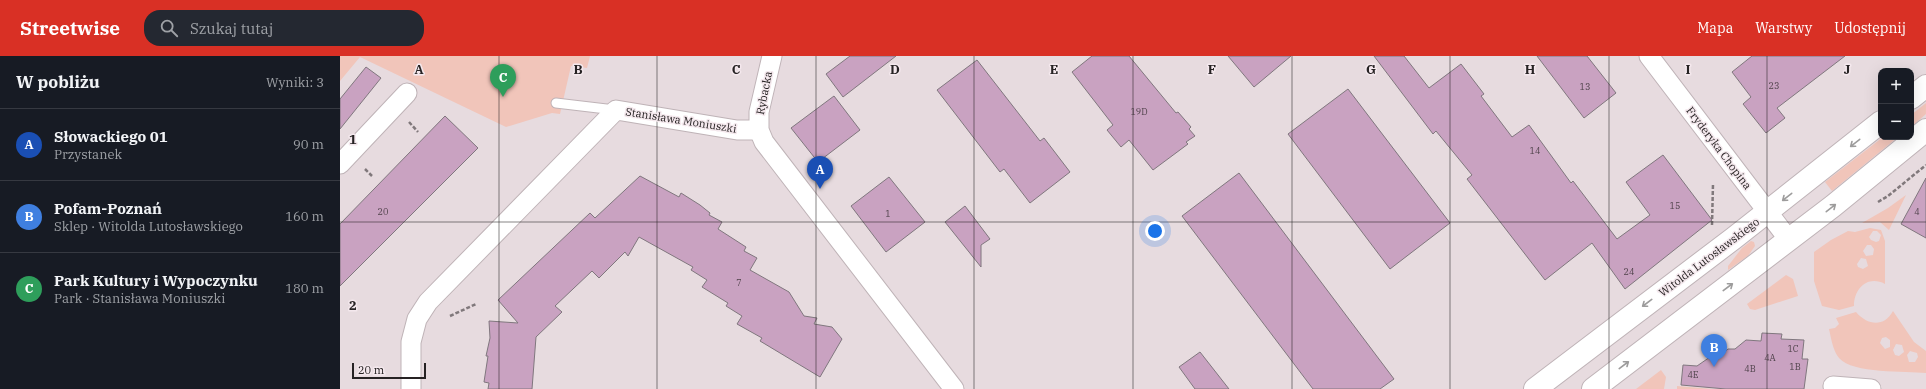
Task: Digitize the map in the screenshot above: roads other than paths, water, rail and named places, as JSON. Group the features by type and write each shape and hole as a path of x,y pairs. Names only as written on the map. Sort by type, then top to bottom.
{"main road":[{"path":"1914,96 1926,86"},
{"name":"Witolda Lutosławskiego","path":"1536,388 1768,212 1878,124"},
{"path":"1593,389 1789,240 1926,130"}],"street":[{"name":"Rybacka","path":"759,130 759,112 772,56"},
{"name":"Fryderyka Chopina","path":"1649,56 1789,240"},
{"path":"340,164 407,93"},
{"name":"Stanisława Moniuszki","path":"411,389 411,342 417,320 428,302 616,110 737,130 759,130"},
{"path":"759,130 764,142 954,389"},
{"path":"1833,386 1871,389"}],"lane":[{"path":"556,103 616,110"}],"place":[{"name":"Park Kultury i Wypoczynku","path":"503,97"},
{"name":"Słowackiego 01","path":"820,189"},
{"name":"Pofam-Poznań","path":"1714,367"}]}
